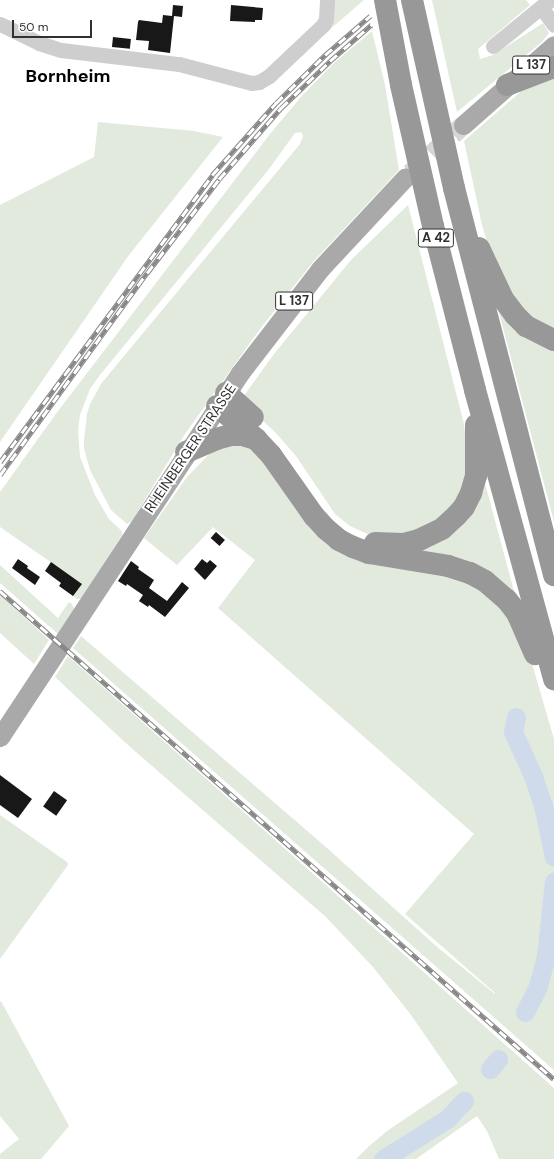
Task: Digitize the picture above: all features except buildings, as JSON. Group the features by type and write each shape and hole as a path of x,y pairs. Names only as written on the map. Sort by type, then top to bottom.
{"highway":[{"name":"A 42","path":"385,0 401,85 433,226 475,390 554,679"},
{"name":"A 42","path":"412,0 454,188 554,575"},
{"path":"507,85 554,67"},
{"path":"454,188 503,299 526,326 554,340"},
{"path":"221,399 265,428 283,447 322,509 334,522 358,538 387,545 404,544 430,536 442,529 464,507 471,493 477,467 475,390"},
{"path":"221,399 281,467 314,516 339,540 369,553 436,563 464,570 496,588 517,613 535,654 554,687"},
{"path":"186,452 216,439 231,436 242,435 256,439"}],"main road":[{"name":"L 137","path":"463,124 554,45"},
{"name":"RHEINBERGER STRASSE","path":"0,737 221,399 279,320 320,269 405,178"}],"street":[{"path":"0,24 39,43 61,50 179,64 252,83 259,82 269,76 323,26 326,19 327,0"},
{"path":"493,46 545,4 554,25"}],"shaded area":[{"path":"327,0 364,0 328,31 323,25"},
{"path":"432,0 526,0 530,5 478,49 480,59 493,55 543,23 549,33 542,42 457,112"},
{"path":"372,31 385,85 399,170 313,262 260,329 185,434 132,521 127,524 111,510 90,470 84,448 84,440 87,414 90,404 101,384 300,144 303,136 301,132 295,133 269,169 100,375 90,389 80,415 78,430 80,457 95,495 109,519 122,531 122,535 81,599 77,599 73,596 81,583 0,527 0,492 58,411 270,134 300,98 334,63"},
{"path":"554,73 554,334 519,309 499,283 482,225 464,141 534,80"},
{"path":"98,122 194,131 223,137 129,255 0,442 0,205 94,157"},
{"path":"408,205 464,424 469,468 460,500 426,530 374,537 350,526 335,514 296,456 275,432 250,409 243,397 274,354 351,260"},
{"path":"496,301 554,347 554,522"},
{"path":"247,444 263,455 335,546 454,575 484,588 512,617 533,667 554,739 554,1070 73,648 81,636 327,848 436,946 495,994 405,914 474,834 218,608 255,560 213,527 177,565 144,538 187,477 216,447"},
{"path":"482,472 518,606 507,596 363,545 431,541"},
{"path":"0,565 58,618 69,602 72,604 74,609 58,634 0,583"},
{"path":"0,595 49,640 34,664 0,633"},
{"path":"68,656 554,1088 554,1159 499,1159 487,1131 477,1116 416,1159 356,1159 387,1131 458,1083 411,1015 373,967 326,917 129,746 55,677"},
{"path":"0,815 67,862 68,865 0,959"},
{"path":"1,1001 69,1126 41,1159 0,1159 0,1154 19,1139 0,1116"}],"waterway":[{"path":"516,717 513,732 533,776 543,805 554,857"},
{"path":"525,1012 538,986 546,956 554,881"},
{"path":"490,1069 498,1059"},
{"path":"383,1159 447,1119 464,1101"}],"tunnel":[{"path":"410,173 463,125"}],"railway":[{"path":"0,462 212,175 276,103 325,55 370,16"},
{"path":"0,475 147,273 219,179 281,108 330,61 371,25"},
{"path":"0,591 554,1079"}],"district":[{"name":"Bornheim","path":"68,76"}]}
